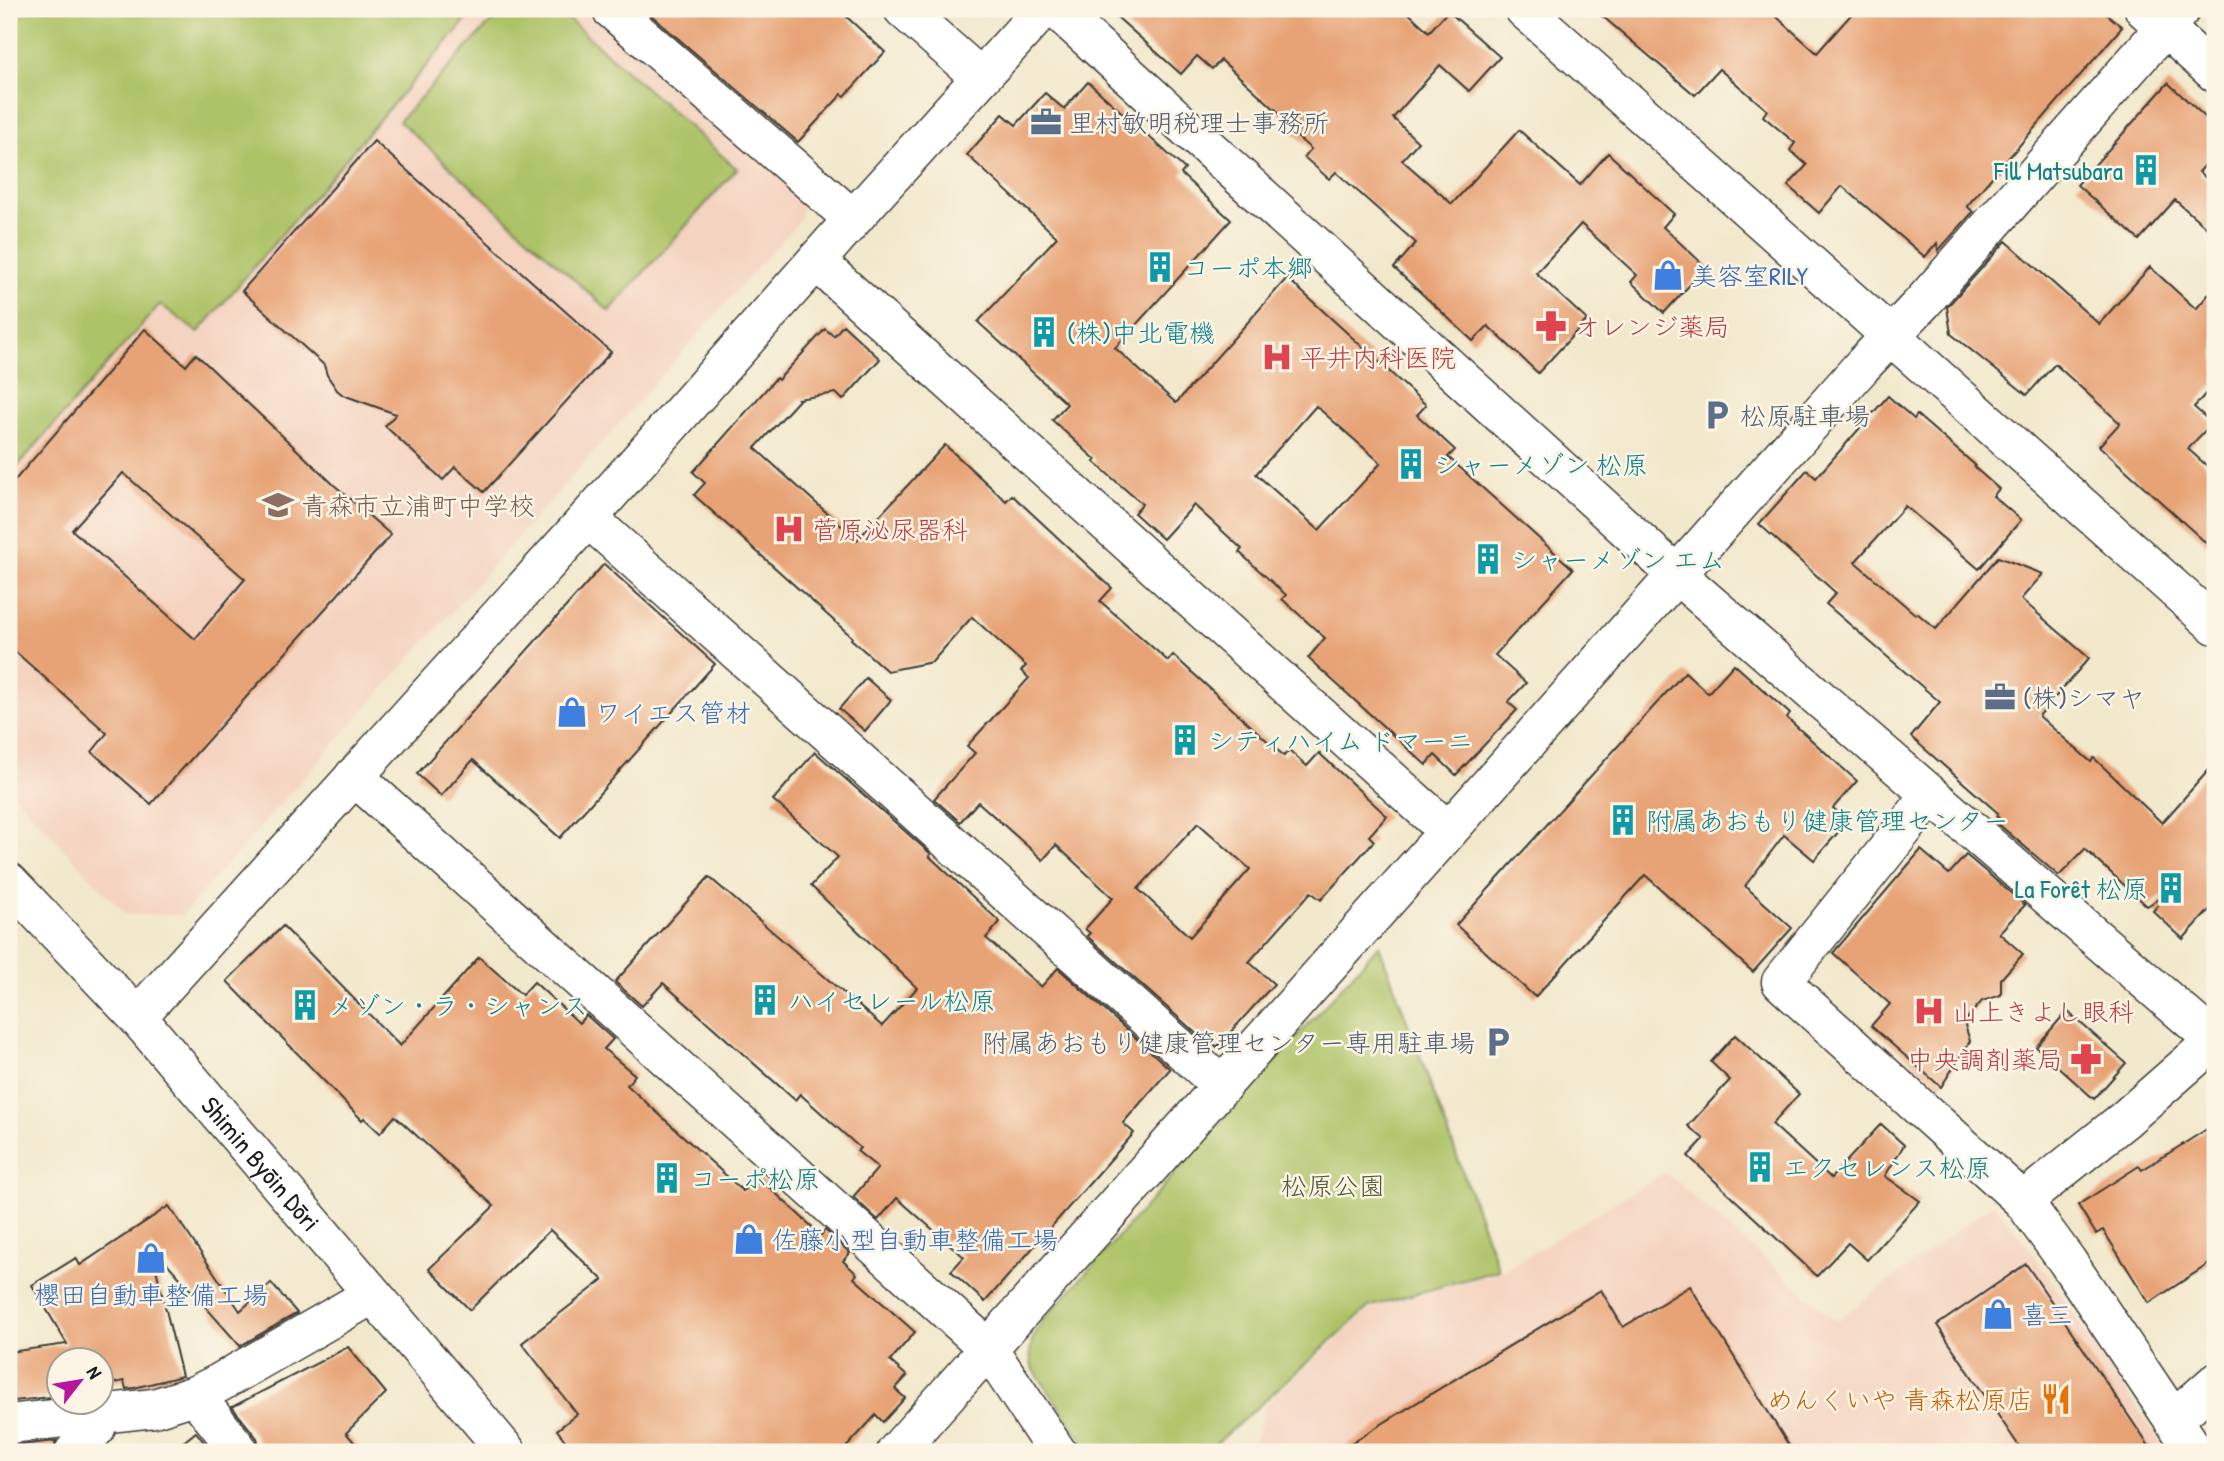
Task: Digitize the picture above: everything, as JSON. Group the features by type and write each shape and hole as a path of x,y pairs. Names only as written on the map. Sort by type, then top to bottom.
{"street":[{"path":"611,9 853,219"},
{"path":"903,9 980,78"},
{"path":"137,1017 1043,9"},
{"path":"1056,9 1677,575 2215,1040 2124,1121 2024,1201"},
{"path":"1524,9 2215,625"},
{"path":"896,1452 1891,335 2163,15 2215,73"},
{"path":"816,261 1448,831"},
{"path":"588,518 1222,1086"},
{"path":"355,776 988,1348 1057,1452"},
{"path":"1931,795 1781,982 2024,1201 2194,1452"},
{"name":"Shimin Byōin Dōri","path":"9,882 137,1017 507,1452"},
{"path":"116,1412 154,1408 195,1395 372,1295"},
{"path":"2173,1420 2215,1383"},
{"path":"195,1395 240,1452"},
{"path":"9,1424 76,1416"},
{"path":"74,1452 96,1428 100,1416"}],"shaded area":[{"name":"青森市立浦町中学校","path":"9,9 589,9 804,196 800,220 182,915 126,915 9,790"},
{"path":"1665,1172 1836,1321 1994,1203 2021,1237 2167,1452 1251,1452 1266,1404 1371,1309 1501,1272"}],"green space":[{"path":"9,9 476,9 198,333 160,304 9,476"},
{"path":"503,9 557,9 737,169 609,311 399,121"},
{"name":"松原公園","path":"1379,945 1499,1270 1369,1307 1207,1452 1090,1452 1032,1367 1030,1354 1035,1333"}],"building":[{"path":"644,9 838,9 885,52 798,142"},
{"path":"1108,9 1404,9 1429,32 1448,11 1500,57 1469,91 1440,65 1393,118 1418,142 1402,160 1452,204 1519,130 1580,185 1608,153 1674,214 1663,227 1706,267 1664,313 1631,282 1637,275 1581,224 1536,273 1587,320 1538,373 1488,326 1473,341 1394,268 1416,243 1336,172 1329,179 1304,157 1311,149 1286,127 1290,123 1221,60 1212,69 1197,56 1181,74"},
{"path":"1594,9 1768,9 1817,53 1856,9 2101,9 2122,27 1967,206 1973,212 1938,251 1937,243 1925,257 1842,186 1819,213 1788,186 1807,165 1790,150 1795,143 1763,116 1767,110 1719,69 1695,95"},
{"path":"1088,82 1185,169 1181,174 1231,220 1115,348 1176,403 1287,278 1426,405 1417,415 1455,450 1448,457 1573,569 1495,655 1526,683 1508,702 1517,710 1456,775 1435,755 1426,765 1308,658 1325,638 1282,599 1286,595 1239,552 1242,549 1194,505 1163,539 1134,513 1142,504 1052,420 1067,404 978,322 1057,237 967,155 1003,114 1016,125 1045,93 1064,109","holes":["1316,406 1381,463 1319,530 1256,474"]},
{"name":"Fill Matsubara","path":"2168,83 2215,126 2215,154 2199,172 2215,186 2215,235 2175,200 2139,240 2077,185"},
{"path":"374,141 611,352 484,492 455,467 443,480 385,426 396,414 343,395 327,375 324,365 242,291"},
{"path":"2006,241 2099,324 2150,267 2196,309 2215,287 2215,383 2194,407 2212,423 2188,449 2215,473 2215,551 2099,446 2120,423 2055,364 2027,395 1951,334 1947,307"},
{"path":"843,325 880,359 843,400 836,393 798,399 755,448 857,540 945,445 1006,501 1012,495 1112,588 1100,601 1168,661 1173,655 1284,756 1289,750 1307,766 1319,753 1387,816 1369,836 1374,841 1321,900 1311,892 1249,962 1274,984 1217,1047 1202,1033 1199,1036 1087,936 1090,933 1085,929 1113,898 1056,845 1043,860 978,802 960,822 934,799 975,753 967,746 1029,678 1021,671 1026,666 972,617 932,662 887,671 694,495 705,483 693,472 776,378 778,380 825,329 834,336","holes":["1198,823 1250,869 1190,937 1138,889"]},
{"path":"145,329 186,366 196,354 391,535 151,804 92,752 107,733 9,646 9,487","holes":["123,473 245,579 195,639 72,530"]},
{"path":"1888,396 1914,419 1917,415 1975,465 1974,467 1999,489 1993,496 2021,520 1979,569 1905,506 1855,562 1936,629 1998,557 2043,574 2021,599 2089,658 2039,716 2091,762 2094,758 2162,823 2215,763 2215,912 2212,907 2183,939 2153,911 2168,893 2147,906 2085,849 2059,876 1996,822 1998,813 1911,737 1940,702 1826,604 1836,593 1759,524 1807,470 1816,478"},
{"name":"ワイエス管材","path":"604,564 715,664 560,838 473,760 441,796 417,774"},
{"name":"附属あおもり健康管理センター","path":"1734,664 1790,714 1787,718 1857,781 1833,808 1848,821 1814,860 1784,835 1745,886 1792,928 1753,972 1645,875 1535,997 1456,925 1685,672 1708,693"},
{"path":"866,678 891,700 865,731 839,709"},
{"path":"815,752 931,854 929,856 1000,922 986,938 1041,987 1058,968 1170,1069 1123,1123 1134,1133 985,1302 951,1271 964,1257 897,1198 878,1220 853,1197 878,1168 857,1151 860,1148 800,1094 795,1100 663,983 642,1006 615,982 709,877 882,1026 917,988 811,886 838,857 773,800"},
{"path":"1921,850 1949,874 1966,855 2025,905 1999,933 2023,954 2001,979 2001,995 1982,1001 1964,1022 1970,1041 1941,1087 1871,1026 1890,1004 1833,953"},
{"path":"283,926 400,1046 479,957 522,995 534,982 579,1023 586,1015 613,1039 604,1049 635,1075 627,1085 743,1191 757,1176 821,1235 825,1230 850,1253 843,1261 857,1274 854,1278 915,1332 890,1361 907,1376 895,1389 905,1398 883,1422 876,1415 842,1452 574,1452 557,1430 577,1414 522,1343 603,1280 550,1230 470,1310 429,1269 494,1206 395,1116 380,1133 364,1118 362,1120 227,981"},
{"name":"中央調剤薬局","path":"2067,1011 2126,1063 2094,1099 2036,1047"},
{"name":"エクセレンス松原","path":"1735,1035 1799,1094 1772,1124 1831,1178 1881,1124 1904,1145 1885,1176 1920,1201 1867,1260 1848,1243 1817,1276 1688,1156 1704,1139 1688,1126 1730,1080 1711,1062"},
{"path":"2215,1124 2215,1260 2149,1303 2103,1230 2096,1234 2078,1205 2139,1166 2142,1170"},
{"path":"169,1206 240,1311 271,1283 297,1313 240,1346 150,1244 182,1376 126,1389 124,1381 116,1383 116,1346 52,1346 67,1344 32,1285 76,1258 80,1265"},
{"path":"2026,1264 2153,1452 2023,1452 1937,1325"},
{"path":"1690,1286 1793,1452 1336,1452 1601,1290 1623,1327"},
{"path":"46,1347 46,1398 14,1401 9,1352"},
{"path":"348,1347 386,1393 346,1433 363,1452 261,1452 257,1438 232,1407"},
{"path":"196,1432 212,1452 171,1452"},
{"path":"56,1441 53,1452 20,1452 19,1445"}],"place":[{"name":"里村敏明税理士事務所","path":"1046,122"},
{"name":"Fill Matsubara","path":"2146,170"},
{"name":"コーポ本郷","path":"1160,267"},
{"name":"美容室RILY","path":"1668,275"},
{"name":"オレンジ薬局","path":"1551,326"},
{"name":"(株)中北電機","path":"1044,332"},
{"name":"平井内科医院","path":"1277,357"},
{"name":"松原駐車場","path":"1717,415"},
{"name":"シャーメゾン 松原","path":"1411,464"},
{"name":"青森市立浦町中学校","path":"278,505"},
{"name":"菅原泌尿器科","path":"789,529"},
{"name":"シャーメゾン エム","path":"1488,559"},
{"name":"(株)シマヤ","path":"2000,697"},
{"name":"ワイエス管材","path":"572,712"},
{"name":"シティハイム ドマーニ","path":"1185,740"},
{"name":"附属あおもり健康管理センター","path":"1623,820"},
{"name":"La Forêt 松原","path":"2171,888"},
{"name":"ハイセレール松原","path":"765,1000"},
{"name":"メゾン・ラ・シャンス","path":"305,1005"},
{"name":"山上きよし眼科","path":"1929,1011"},
{"name":"附属あおもり健康管理センター専用駐車場","path":"1498,1042"},
{"name":"中央調剤薬局","path":"2086,1059"},
{"name":"エクセレンス松原","path":"1760,1167"},
{"name":"コーポ松原","path":"667,1178"},
{"name":"佐藤小型自動車整備工場","path":"749,1239"},
{"name":"櫻田自動車整備工場","path":"151,1258"},
{"name":"喜三","path":"1998,1314"},
{"name":"めんくいや 青森松原店","path":"2056,1399"}]}
